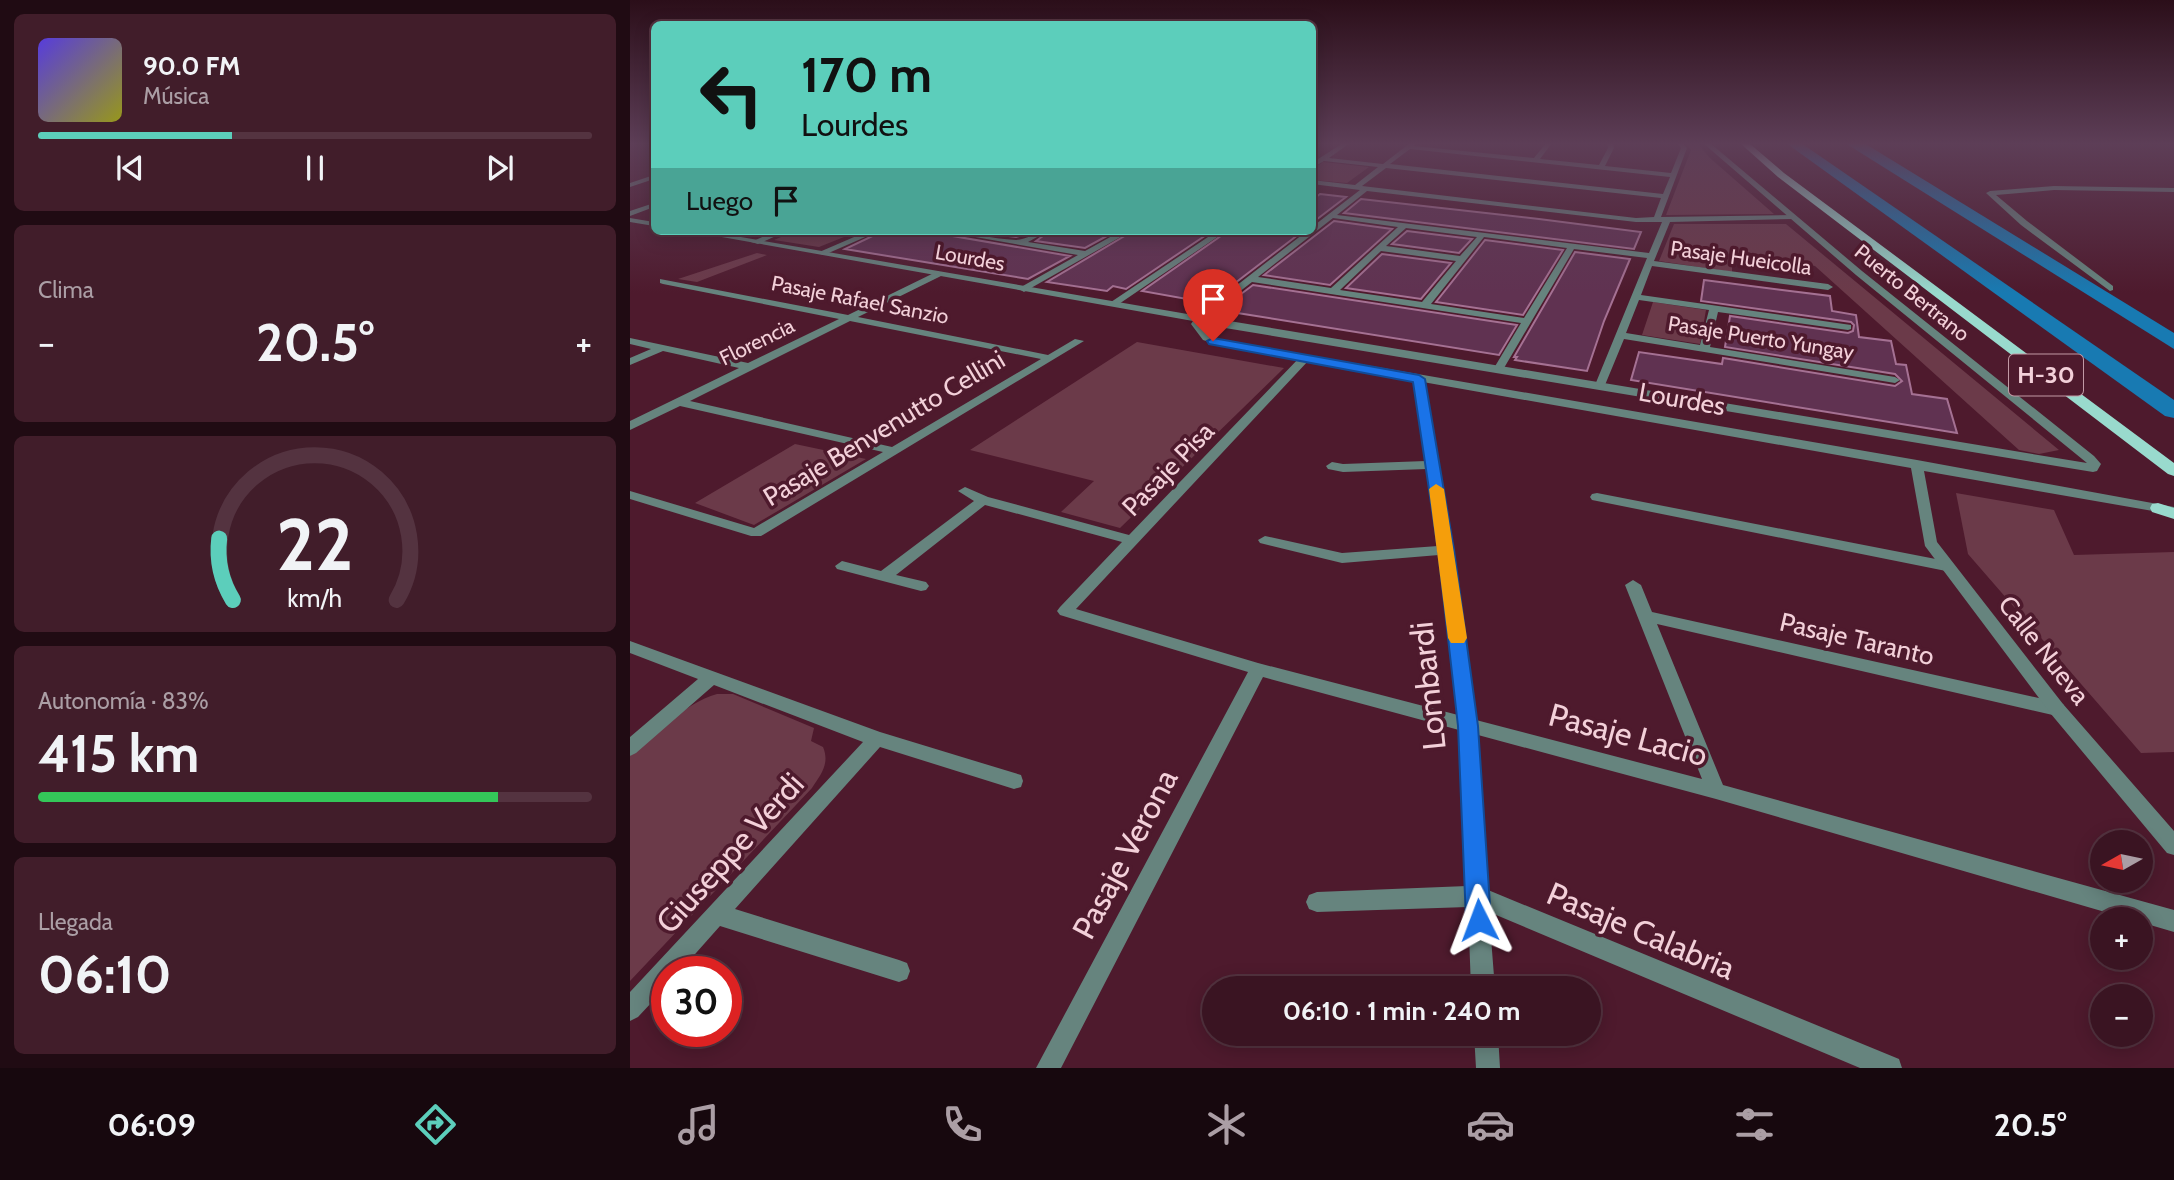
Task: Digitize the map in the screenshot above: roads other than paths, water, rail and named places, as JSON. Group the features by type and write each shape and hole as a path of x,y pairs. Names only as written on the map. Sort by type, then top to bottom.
{"main road":[{"name":"H-30","path":"1805,193 2174,471"}],"street":[{"path":"1316,228 1360,193"},
{"path":"1401,193 1661,221 1793,217"},
{"path":"1635,193 1665,196"},
{"path":"1600,385 1650,259 1666,193"},
{"name":"Puerto Bertrano","path":"1765,193 2090,459 2095,464 2093,468"},
{"path":"1991,193 2024,223 2110,288"},
{"path":"630,214 651,206"},
{"name":"Pasaje Hueicolla","path":"1331,216 1572,246 1828,287"},
{"path":"630,220 651,224"},
{"path":"1333,291 1405,225"},
{"name":"Lourdes","path":"715,235 1199,319 2093,468"},
{"path":"755,242 773,235"},
{"path":"821,253 865,235"},
{"path":"971,235 1087,254"},
{"path":"1020,243 1036,235"},
{"path":"1024,289 1119,235"},
{"path":"1113,304 1216,235"},
{"path":"1199,319 1307,235"},
{"path":"1424,306 1482,235"},
{"path":"1499,368 1572,246"},
{"path":"1380,248 1462,259"},
{"name":"Florencia","path":"630,426 938,274"},
{"path":"1252,279 1526,321"},
{"name":"Pasaje Rafael Sanzio","path":"663,281 1049,358"},
{"path":"1635,297 1849,327"},
{"path":"1704,349 1714,309"},
{"name":"Lourdes","path":"1199,319 1197,329 1213,341 2170,509"},
{"name":"Pasaje Puerto Yungay","path":"1620,335 1895,380"},
{"path":"630,341 750,367"},
{"name":"Pasaje Benvenutto Cellini","path":"630,495 757,533 1079,341"},
{"path":"630,362 659,349"},
{"name":"Pasaje Pisa","path":"1065,611 1305,358"},
{"name":"Lombardi","path":"1419,379 1446,550 1468,726 1482,976"},
{"path":"679,402 895,451"},
{"name":"Calle Nueva","path":"1917,464 1930,544 2057,709 2174,846"},
{"path":"1332,466 1343,468 1432,465"},
{"path":"965,491 983,500 1132,540"},
{"path":"1597,498 1946,566"},
{"path":"883,577 983,500"},
{"path":"1265,540 1342,558 1446,550"},
{"path":"842,566 921,586"},
{"path":"1633,585 1717,791"},
{"name":"Pasaje Lacio","path":"1065,611 1258,670 1717,791 2174,922"},
{"name":"Pasaje Taranto","path":"1646,616 2057,709"},
{"path":"630,647 877,739 1014,781"},
{"name":"Pasaje Verona","path":"1048,1068 1258,670"},
{"path":"630,748 712,677"},
{"name":"Giuseppe Verdi","path":"630,1009 877,739"},
{"name":"Pasaje Calabria","path":"1317,902 1477,897 1890,1068"},
{"path":"716,914 899,971"},
{"path":"1487,1046 1488,1068"}],"water":[{"path":"1925,193 1945,193 2174,333 2174,349"}],"waterway":[{"path":"1863,193 2174,411"}]}
